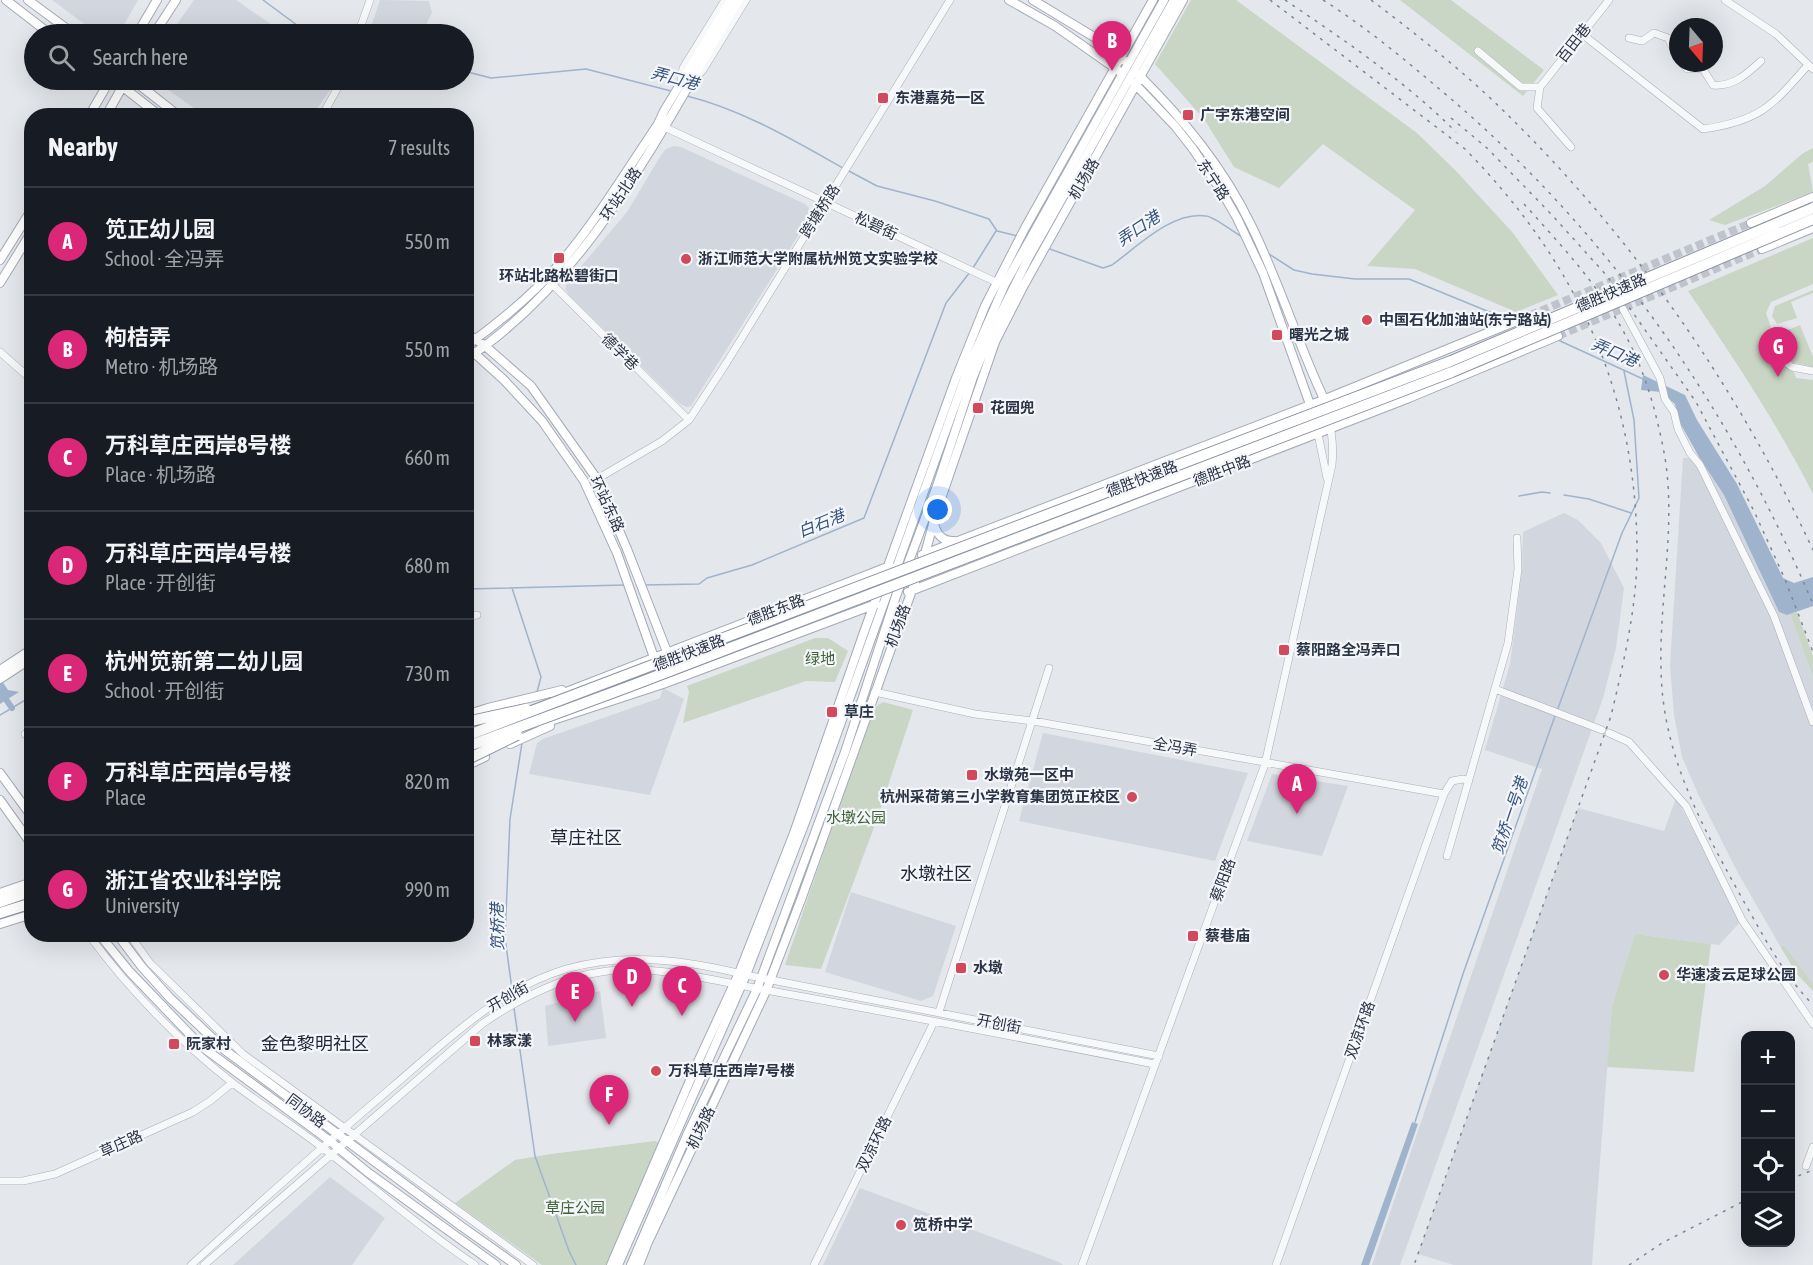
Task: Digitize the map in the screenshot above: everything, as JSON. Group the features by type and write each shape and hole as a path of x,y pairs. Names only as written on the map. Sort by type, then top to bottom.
{"highway":[{"name":"德胜快速路","path":"474,733 1451,361 1813,208"},
{"name":"德胜快速路","path":"474,746 554,702 1452,372 1813,219"},
{"path":"474,720 554,702"},
{"path":"474,755 554,702"},
{"path":"0,902 24,894"},
{"path":"0,913 24,906"}],"main road":[{"path":"6,0 37,24"},
{"path":"28,0 60,24"},
{"path":"142,24 158,0"},
{"path":"161,24 177,0"},
{"name":"环站北路","path":"476,339 534,290 562,261 662,126 674,114 685,84 731,0"},
{"name":"环站北路","path":"474,353 524,313 552,284 610,213 662,126 664,111 704,56 739,0"},
{"name":"东宁路","path":"1009,0 1055,26 1137,86 1175,126 1193,149 1237,218 1263,273 1310,405 1318,434"},
{"name":"东宁路","path":"1033,0 1078,26 1131,67 1165,100 1201,144 1231,187 1251,223 1324,399"},
{"name":"机场路","path":"941,432 1005,284 1043,234 1137,86 1131,67 1153,0"},
{"name":"机场路","path":"1131,67 1164,0"},
{"name":"机场路","path":"1131,67 1174,0"},
{"name":"机场路","path":"765,978 802,897 925,554 933,522 984,368 1021,282 1025,256 1025,228 1122,74 1131,67 1183,0"},
{"name":"机场路","path":"1083,172 1122,74"},
{"name":"机场路","path":"1043,234 1122,74"},
{"path":"93,108 104,90"},
{"path":"110,108 120,90"},
{"path":"131,90 151,108"},
{"path":"146,90 169,108"},
{"path":"1751,223 1813,197"},
{"path":"0,261 24,222"},
{"path":"1762,249 1813,228"},
{"path":"0,284 24,244"},
{"name":"机场路","path":"742,974 807,817 985,306 992,280 1025,256"},
{"name":"机场路","path":"639,1265 761,990 973,377 992,331 1021,282"},
{"name":"德胜中路","path":"893,565 1310,405 1515,322"},
{"name":"德胜中路","path":"883,601 1318,434 1554,338"},
{"name":"环站东路","path":"476,339 531,386 597,479 678,678"},
{"name":"环站东路","path":"474,358 504,380 542,421 584,481 620,561 663,684"},
{"path":"937,486 948,476"},
{"path":"933,522 935,530 944,539 950,542 959,541"},
{"name":"机场路","path":"618,1265 738,986 874,605 893,565"},
{"name":"德胜东路","path":"474,727 521,710 554,702 588,684 653,657 893,565"},
{"name":"德胜东路","path":"474,747 540,727 663,684 883,601"},
{"path":"3,673 24,656"},
{"path":"3,673 24,662"},
{"name":"德胜东路","path":"474,713 525,698 554,702"},
{"name":"德胜东路","path":"474,762 540,727"},
{"path":"0,773 24,806"},
{"path":"0,800 24,834"},
{"path":"0,893 24,885"},
{"path":"0,924 24,916"},
{"name":"同协路","path":"106,942 140,984 201,1046 496,1265"},
{"name":"同协路","path":"123,942 170,998 219,1045 513,1263"},
{"name":"机场路","path":"611,1265 688,1085 738,986"},
{"name":"机场路","path":"630,1265 687,1135 761,990"}],"street":[{"path":"362,24 370,0"},
{"path":"685,84 683,68 724,0"},
{"path":"685,84 703,70 746,0"},
{"name":"跨塘桥路","path":"597,479 662,441 689,420 950,0"},
{"name":"百田巷","path":"1540,87 1609,0"},
{"path":"1582,34 1703,129 1728,125 1761,113 1811,67 1776,34 1727,0"},
{"path":"1629,38 1642,40 1654,33 1669,40"},
{"path":"1478,51 1521,87 1540,87 1537,108 1570,147"},
{"path":"1706,72 1713,85 1722,86 1743,77 1761,61"},
{"path":"326,108 336,90"},
{"name":"松碧街","path":"662,126 992,280"},
{"name":"德学巷","path":"552,284 689,420"},
{"path":"1623,309 1660,378 1665,399 1674,412 1682,437 1690,453 1700,465 1774,616 1813,722"},
{"path":"1775,331 1788,364 1813,371"},
{"path":"0,352 24,373"},
{"name":"蔡阳路","path":"1082,1265 1265,764 1328,483 1334,446 1324,399"},
{"path":"1318,434 1328,483"},
{"path":"1447,856 1508,643 1518,569 1517,538"},
{"path":"939,1012 1048,668"},
{"path":"1495,689 1629,742 1686,806 1742,920 1813,1024"},
{"name":"全冯弄","path":"875,692 975,714 1033,721 1444,794"},
{"path":"1444,794 1452,781 1463,779 1469,781"},
{"name":"双凉环路","path":"1276,1265 1444,794"},
{"path":"95,942 155,1014 179,1038 232,1083 322,1147 409,1217 475,1265"},
{"path":"135,942 150,963 243,1054 533,1265"},
{"name":"开创街","path":"191,1265 345,1127 480,1014 525,986 568,969 620,960 656,959 703,964 742,974 1160,1056"},
{"name":"开创街","path":"204,1265 482,1024 526,997 561,983 601,972 647,970 1154,1064"},
{"path":"140,984 155,1014"},
{"name":"双凉环路","path":"814,1265 934,1022"},
{"path":"270,1073 282,1093"},
{"name":"草庄路","path":"0,1181 23,1181 55,1174 193,1112 232,1083"},
{"path":"1806,1167 1813,1147"},
{"path":"450,1232 459,1254"},
{"path":"499,1240 513,1263"}],"shaded area":[{"path":"52,0 138,0 124,24 84,24"},
{"path":"194,0 236,0 271,24 177,24"},
{"path":"380,0 429,1 432,13 426,24 372,24"},
{"path":"168,90 330,90 318,108 194,108"},
{"name":"浙江师范大学附属杭州笕文实验学校","path":"674,146 681,147 805,204 810,214 691,406 687,407 680,404 565,289 567,283 627,212 661,155 666,149"},
{"path":"1699,457 1724,495 1779,612 1790,614 1813,677 1813,984 1784,945 1780,946 1738,873 1682,757 1674,715 1670,665 1683,458"},
{"path":"1564,513 1578,520 1601,543 1624,588 1616,648 1603,698 1400,1265 1372,1265 1542,769 1485,750 1510,664 1522,571 1523,532"},
{"path":"663,688 684,699 650,795 529,774 537,743 543,739 660,698"},
{"name":"杭州采荷第三小学教育集团笕正校区","path":"1043,733 1248,773 1215,861 1019,821"},
{"path":"1272,774 1348,786 1322,856 1247,841"},
{"path":"1676,798 1742,920 1719,945 1635,934 1612,1006 1592,1265 1454,1265 1418,1254 1578,808 1664,831"},
{"path":"851,892 956,926 933,996 921,1001 825,972"},
{"path":"600,991 606,1038 548,1046 545,1006"},
{"path":"330,1177 385,1218 352,1265 233,1265"},
{"name":"笕桥中学","path":"860,1188 1059,1262 1063,1265 823,1265"}],"green space":[{"path":"1191,0 1236,0 1417,133 1456,171 1513,233 1558,295 1516,312 1415,269 1367,266 1415,210 1323,144 1279,188 1234,167 1204,119 1155,64"},
{"path":"1400,0 1451,0 1544,70 1523,96"},
{"path":"1813,148 1813,162 1808,164 1813,192 1725,225 1709,220 1765,186 1802,154"},
{"path":"1813,238 1813,284 1771,302 1766,313 1784,365 1794,372 1796,378 1813,380 1813,494 1769,416 1688,291"},
{"path":"1813,290 1813,293 1791,302 1797,318 1777,324 1772,316 1775,306"},
{"path":"1800,325 1813,357 1813,367 1792,362 1780,337 1783,332"},
{"path":"1797,612 1813,656 1813,677 1790,614"},
{"name":"绿地","path":"815,638 828,638 848,651 835,682 806,681 683,723 689,692 687,686"},
{"name":"水墩公园","path":"883,702 913,710 876,822 821,969 785,965 872,709"},
{"name":"华速凌云足球公园","path":"1635,934 1711,944 1694,1072 1607,1067 1612,1006"},
{"path":"1784,945 1813,984 1813,991 1796,973 1780,946"},
{"name":"草庄公园","path":"655,1141 666,1147 613,1265 542,1265 455,1203 515,1160"}],"water":[{"path":"1643,375 1685,395 1697,420 1737,484 1783,578 1794,583 1813,577 1813,606 1787,615 1779,612 1724,495 1680,423 1675,404 1661,392 1641,390"},
{"path":"0,678 8,690 19,692 0,704"},
{"path":"1412,1122 1418,1124 1369,1265 1361,1265"}],"waterway":[{"name":"弄口港","path":"263,0 295,24"},
{"name":"弄口港","path":"474,74 491,78 586,69 671,91"},
{"name":"弄口港","path":"687,96 748,118 843,168"},
{"name":"弄口港","path":"847,170 877,186 935,201 989,219 997,231 1018,236"},
{"name":"弄口港","path":"1047,248 1103,268 1112,265 1168,225 1193,216 1210,217 1242,237"},
{"name":"白石港","path":"973,268 996,231"},
{"name":"弄口港","path":"1269,254 1294,270 1312,274 1355,279 1409,279 1509,320"},
{"name":"白石港","path":"644,585 699,584 707,578 752,565 864,518 946,303 970,272"},
{"name":"弄口港","path":"1558,340 1643,379"},
{"name":"笕桥一号港","path":"1557,711 1622,533 1639,498 1634,420 1624,371"},
{"path":"1519,496 1550,493"},
{"path":"1564,495 1589,499 1631,513"},
{"name":"白石港","path":"474,589 624,585"},
{"name":"笕桥港","path":"512,588 541,677 537,692"},
{"name":"弄口港","path":"0,691 12,708"},
{"path":"0,715 24,701"},
{"name":"笕桥一号港","path":"1415,1122 1464,971 1555,716"},
{"name":"笕桥港","path":"512,989 505,938 510,819 522,743"},
{"name":"笕桥港","path":"514,1008 535,1156 576,1265"}],"tunnel":[{"path":"1519,320 1751,223"},
{"path":"1558,336 1762,249"}],"railway":[{"path":"1270,0 1465,149 1504,192 1538,236 1567,282 1592,330 1611,380 1625,433 1634,488 1637,567 1633,610 1611,716 1414,1265"},
{"path":"1285,0 1395,78 1456,132"},
{"path":"1323,0 1392,50 1493,137 1551,195 1605,256 1654,319 1699,386 1741,456 1779,529 1813,604"},
{"path":"1371,0 1487,95 1585,197 1630,251 1672,307 1748,425 1813,550"},
{"path":"1451,118 1487,148 1607,276 1696,402 1754,511 1784,577 1813,652"},
{"path":"1524,204 1582,270 1608,306 1630,344 1646,381 1663,447 1669,502 1661,641 1663,700 1668,731 1687,789 1713,845 1775,955 1792,981 1813,1005"},
{"path":"1795,1177 1813,1170"},
{"path":"1629,1265 1662,1243 1741,1203"}],"place":[{"name":"枸桔弄","path":"1112,71"},
{"name":"东港嘉苑一区","path":"883,98"},
{"name":"广宇东港空间","path":"1188,115"},
{"name":"环站北路松碧街口","path":"559,258"},
{"name":"浙江师范大学附属杭州笕文实验学校","path":"686,259"},
{"name":"中国石化加油站(东宁路站)","path":"1367,320"},
{"name":"曙光之城","path":"1277,335"},
{"name":"浙江省农业科学院","path":"1778,377"},
{"name":"花园兜","path":"978,408"},
{"name":"蔡阳路全冯弄口","path":"1284,650"},
{"name":"草庄","path":"832,712"},
{"name":"水墩苑一区中","path":"972,775"},
{"name":"杭州采荷第三小学教育集团笕正校区","path":"1132,797"},
{"name":"笕正幼儿园","path":"1297,814"},
{"name":"蔡巷庙","path":"1193,936"},
{"name":"水墩","path":"961,968"},
{"name":"华速凌云足球公园","path":"1664,975"},
{"name":"万科草庄西岸4号楼","path":"632,1007"},
{"name":"万科草庄西岸8号楼","path":"682,1016"},
{"name":"杭州笕新第二幼儿园","path":"575,1022"},
{"name":"林家漾","path":"475,1041"},
{"name":"阮家村","path":"174,1044"},
{"name":"万科草庄西岸7号楼","path":"656,1071"},
{"name":"万科草庄西岸6号楼","path":"609,1125"},
{"name":"笕桥中学","path":"901,1225"}],"district":[{"name":"草庄社区","path":"586,838"},
{"name":"水墩社区","path":"936,874"},
{"name":"金色黎明社区","path":"315,1044"}]}
